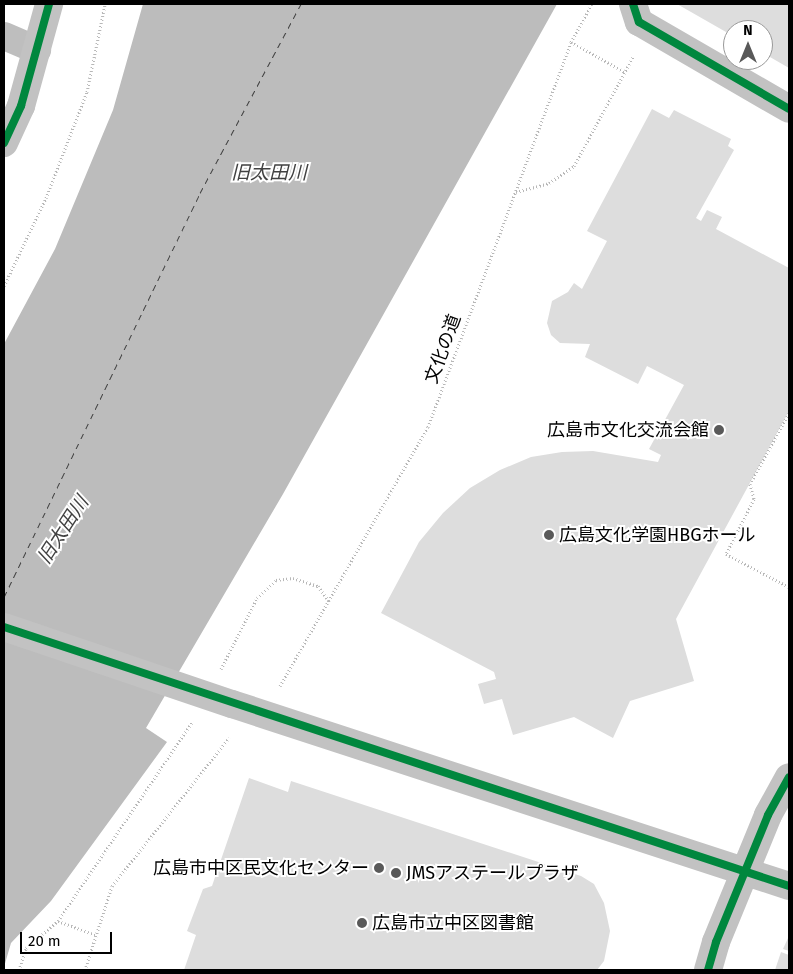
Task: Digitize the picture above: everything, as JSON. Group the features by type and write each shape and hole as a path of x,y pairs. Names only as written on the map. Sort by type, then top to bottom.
{"street":[{"path":"4,143 21,106 49,4"},
{"path":"633,4 639,22 789,110"},
{"path":"4,36 37,50"},
{"path":"4,626 232,704 789,886"},
{"path":"708,970 768,815 789,777"}],"path":[{"path":"4,286 46,198 87,92 105,4"},
{"path":"571,42 625,72"},
{"path":"516,192 549,183 574,166 633,57"},
{"path":"789,413 750,484 754,499 726,554 789,587"},
{"path":"219,674 257,598 276,580 294,578 318,586 329,601"},
{"path":"19,970 26,948 58,921 183,740 196,716"},
{"path":"85,970 112,886 229,738"},
{"path":"58,921 96,935"}],"water":[{"name":"旧太田川","path":"143,4 557,4 283,494 146,728 167,742 51,901 11,943 4,967 4,344 55,249 113,110"}],"building":[{"path":"677,4 789,4 789,68 773,59 773,20 723,20 723,30"},
{"name":"広島市文化交流会館","path":"652,109 669,118 674,110 731,139 728,146 734,150 696,218 701,221 707,210 722,217 716,229 789,268 789,411 676,619 694,681 630,701 613,738 574,717 513,735 502,699 484,704 478,684 496,679 494,672 381,613 419,542 443,513 470,488 500,470 531,457 562,452 593,451 658,462 661,455 649,449 684,385 647,366 638,384 585,357 590,344 560,343 551,335 547,323 552,301 568,292 574,283 582,289 607,241 587,231"},
{"name":"JMSアステールプラザ","path":"249,778 288,792 291,781 581,876 594,884 604,903 610,931 604,961 597,970 184,970 196,935 187,931 203,889 212,886"},
{"path":"789,936 789,951 783,949"},
{"path":"781,952 789,955 789,970 775,970"}],"ferry route":[{"path":"4,597 200,193 301,4"}],"cycle path":[{"path":"4,143 21,106 49,4"},
{"path":"633,4 639,22 789,109"},
{"path":"4,627 789,886"},
{"path":"708,970 716,942 768,815 789,777"}],"place":[{"name":"広島市文化交流会館","path":"719,430"},
{"name":"広島文化学園HBGホール","path":"549,535"},
{"name":"広島市中区民文化センター","path":"379,868"},
{"name":"JMSアステールプラザ","path":"396,873"},
{"name":"広島市立中区図書館","path":"362,923"}]}
